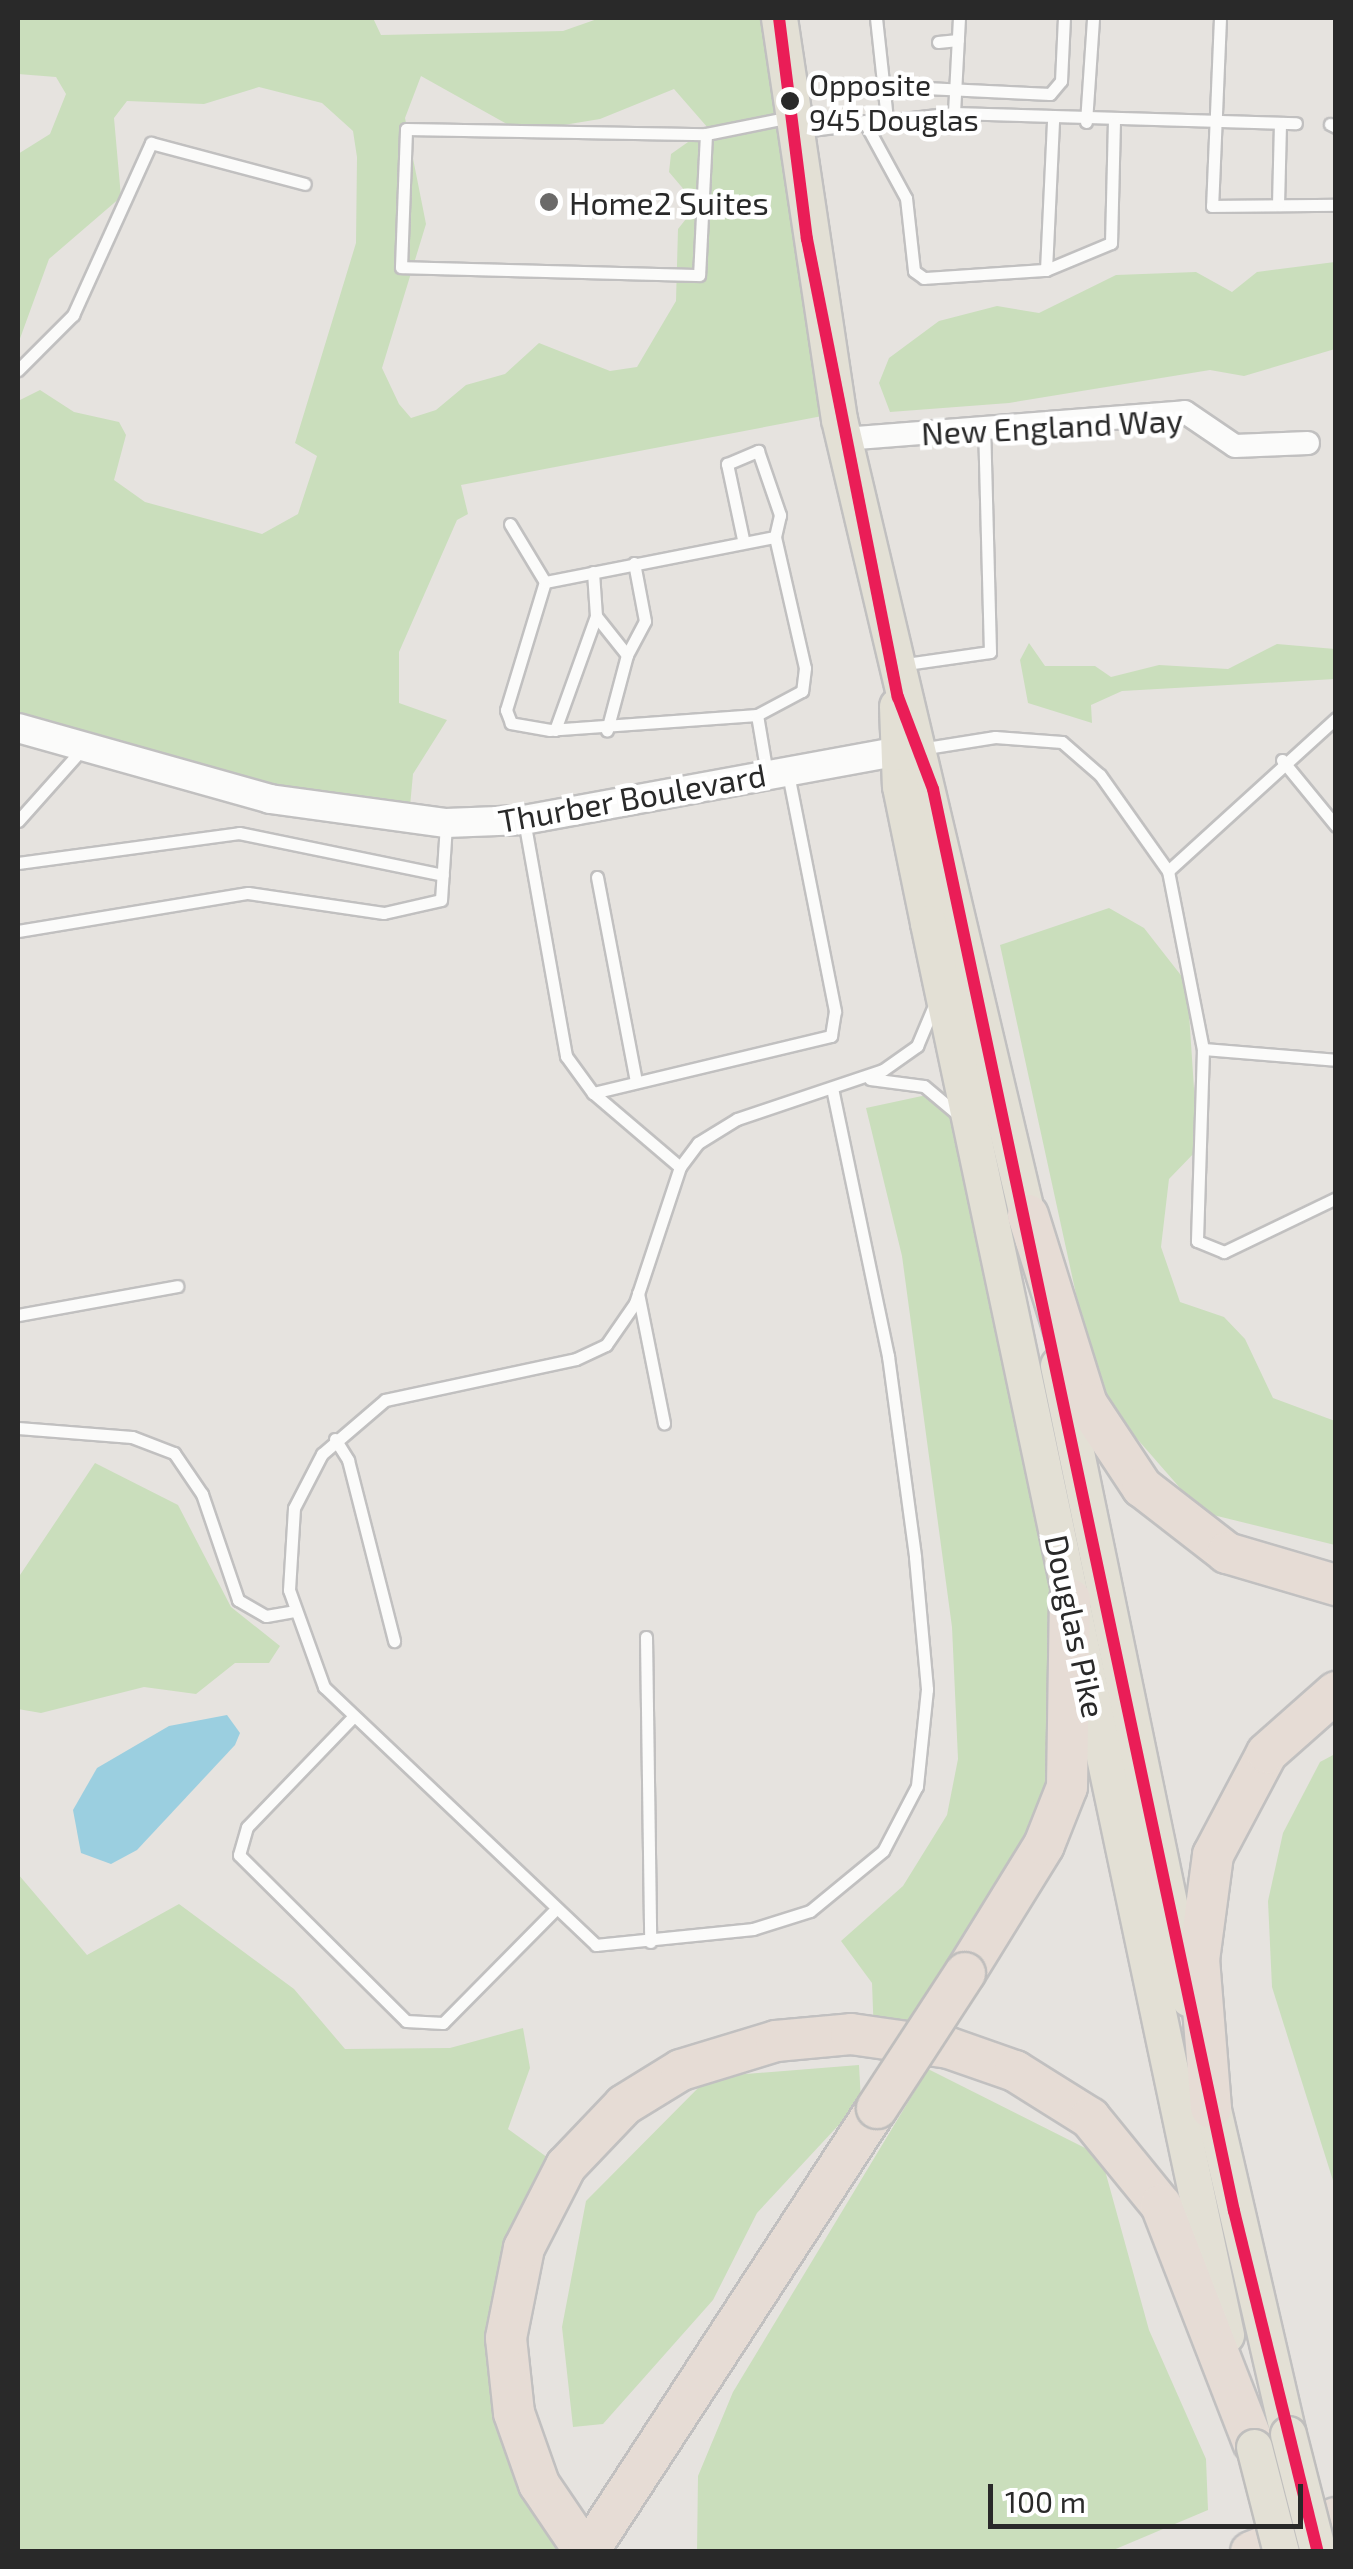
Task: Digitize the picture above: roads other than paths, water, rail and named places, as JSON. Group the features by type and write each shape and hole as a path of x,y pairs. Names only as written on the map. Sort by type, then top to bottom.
{"highway":[{"path":"1028,1216 1087,1404 1142,1488 1227,1554 1336,1584"},
{"path":"1070,1599 1067,1787 1044,1845 965,1973 877,2108 630,2488 587,2552 539,2484 514,2413 506,2338 524,2248 566,2166 616,2112 681,2070 776,2040 852,2034 949,2048 1016,2072 1090,2118 1162,2205 1265,2441"},
{"path":"1212,2108 1199,1947 1213,1855 1267,1754 1336,1692"},
{"path":"1251,2552 1326,2528"}],"main road":[{"name":"Douglas Pike","path":"779,18 792,125 844,439 894,682 1028,1216 1212,2108 1281,2552"},
{"name":"Douglas Pike","path":"909,751 935,959 978,1146 1070,1599 1265,2441 1326,2528"}],"street":[{"name":"New England Way","path":"844,439 1185,412 1235,446 1308,443"},
{"name":"Thurber Boulevard","path":"18,728 270,800 446,823 524,820 909,751"}],"lane":[{"path":"954,113 959,18"},
{"path":"884,86 1050,94 1061,81 1064,18"},
{"path":"1086,122 1093,18"},
{"path":"1220,18 1212,124 1212,206 1336,205"},
{"path":"888,119 884,86 886,48 876,20 890,20"},
{"path":"938,42 958,40"},
{"path":"706,134 699,275 401,268 406,129 706,134 954,113 1114,123 1296,123"},
{"path":"1046,270 1053,121"},
{"path":"864,122 906,198 914,271 924,278 1046,270 1110,243 1114,123"},
{"path":"1278,205 1280,123"},
{"path":"18,370 72,315 151,143 305,184"},
{"path":"894,682 990,652 984,428"},
{"path":"510,524 545,582 506,710 510,723 555,730 607,730 757,714 802,690 806,668 775,537 780,514 758,451 728,464 743,540"},
{"path":"545,582 743,540 775,537"},
{"path":"607,730 627,655 645,621 634,563"},
{"path":"555,730 596,616 593,572"},
{"path":"596,616 627,655"},
{"path":"592,1093 636,1076 831,1036 835,1011 777,772 757,714"},
{"path":"1168,871 1282,760 1336,718"},
{"path":"909,751 995,737 1062,742 1100,774 1168,871 1203,1049 1197,1241 1224,1252 1336,1198"},
{"path":"18,821 84,747"},
{"path":"1282,760 1336,826"},
{"path":"524,820 552,1000 566,1056 592,1093 680,1167"},
{"path":"18,931 248,893 384,914 441,900 446,823"},
{"path":"18,863 238,833 443,875"},
{"path":"597,878 636,1076"},
{"path":"832,1088 897,1414 926,1661 922,1768 894,1836 828,1902 773,1925 650,1942 596,1944 553,1912 352,1718 318,1676 293,1611 290,1523 335,1439 371,1408 418,1388 588,1356 619,1330 638,1293 680,1167 726,1124 832,1088 866,1079 923,1038 935,959"},
{"path":"1203,1049 1336,1060"},
{"path":"866,1079 933,1090 978,1146"},
{"path":"18,1314 177,1286"},
{"path":"638,1293 664,1422"},
{"path":"18,1428 132,1437 174,1453 202,1494 238,1600 266,1616 293,1611"},
{"path":"335,1439 394,1641"},
{"path":"646,1637 650,1942"},
{"path":"352,1718 247,1827 239,1855 406,2022 443,2023 553,1912"}],"water":[{"path":"227,1715 240,1733 235,1745 137,1850 111,1864 81,1853 73,1810 97,1768 169,1726"}],"place":[{"name":"Opposite 945 Douglas","path":"790,101"},
{"name":"Home2 Suites","path":"549,202"}]}
